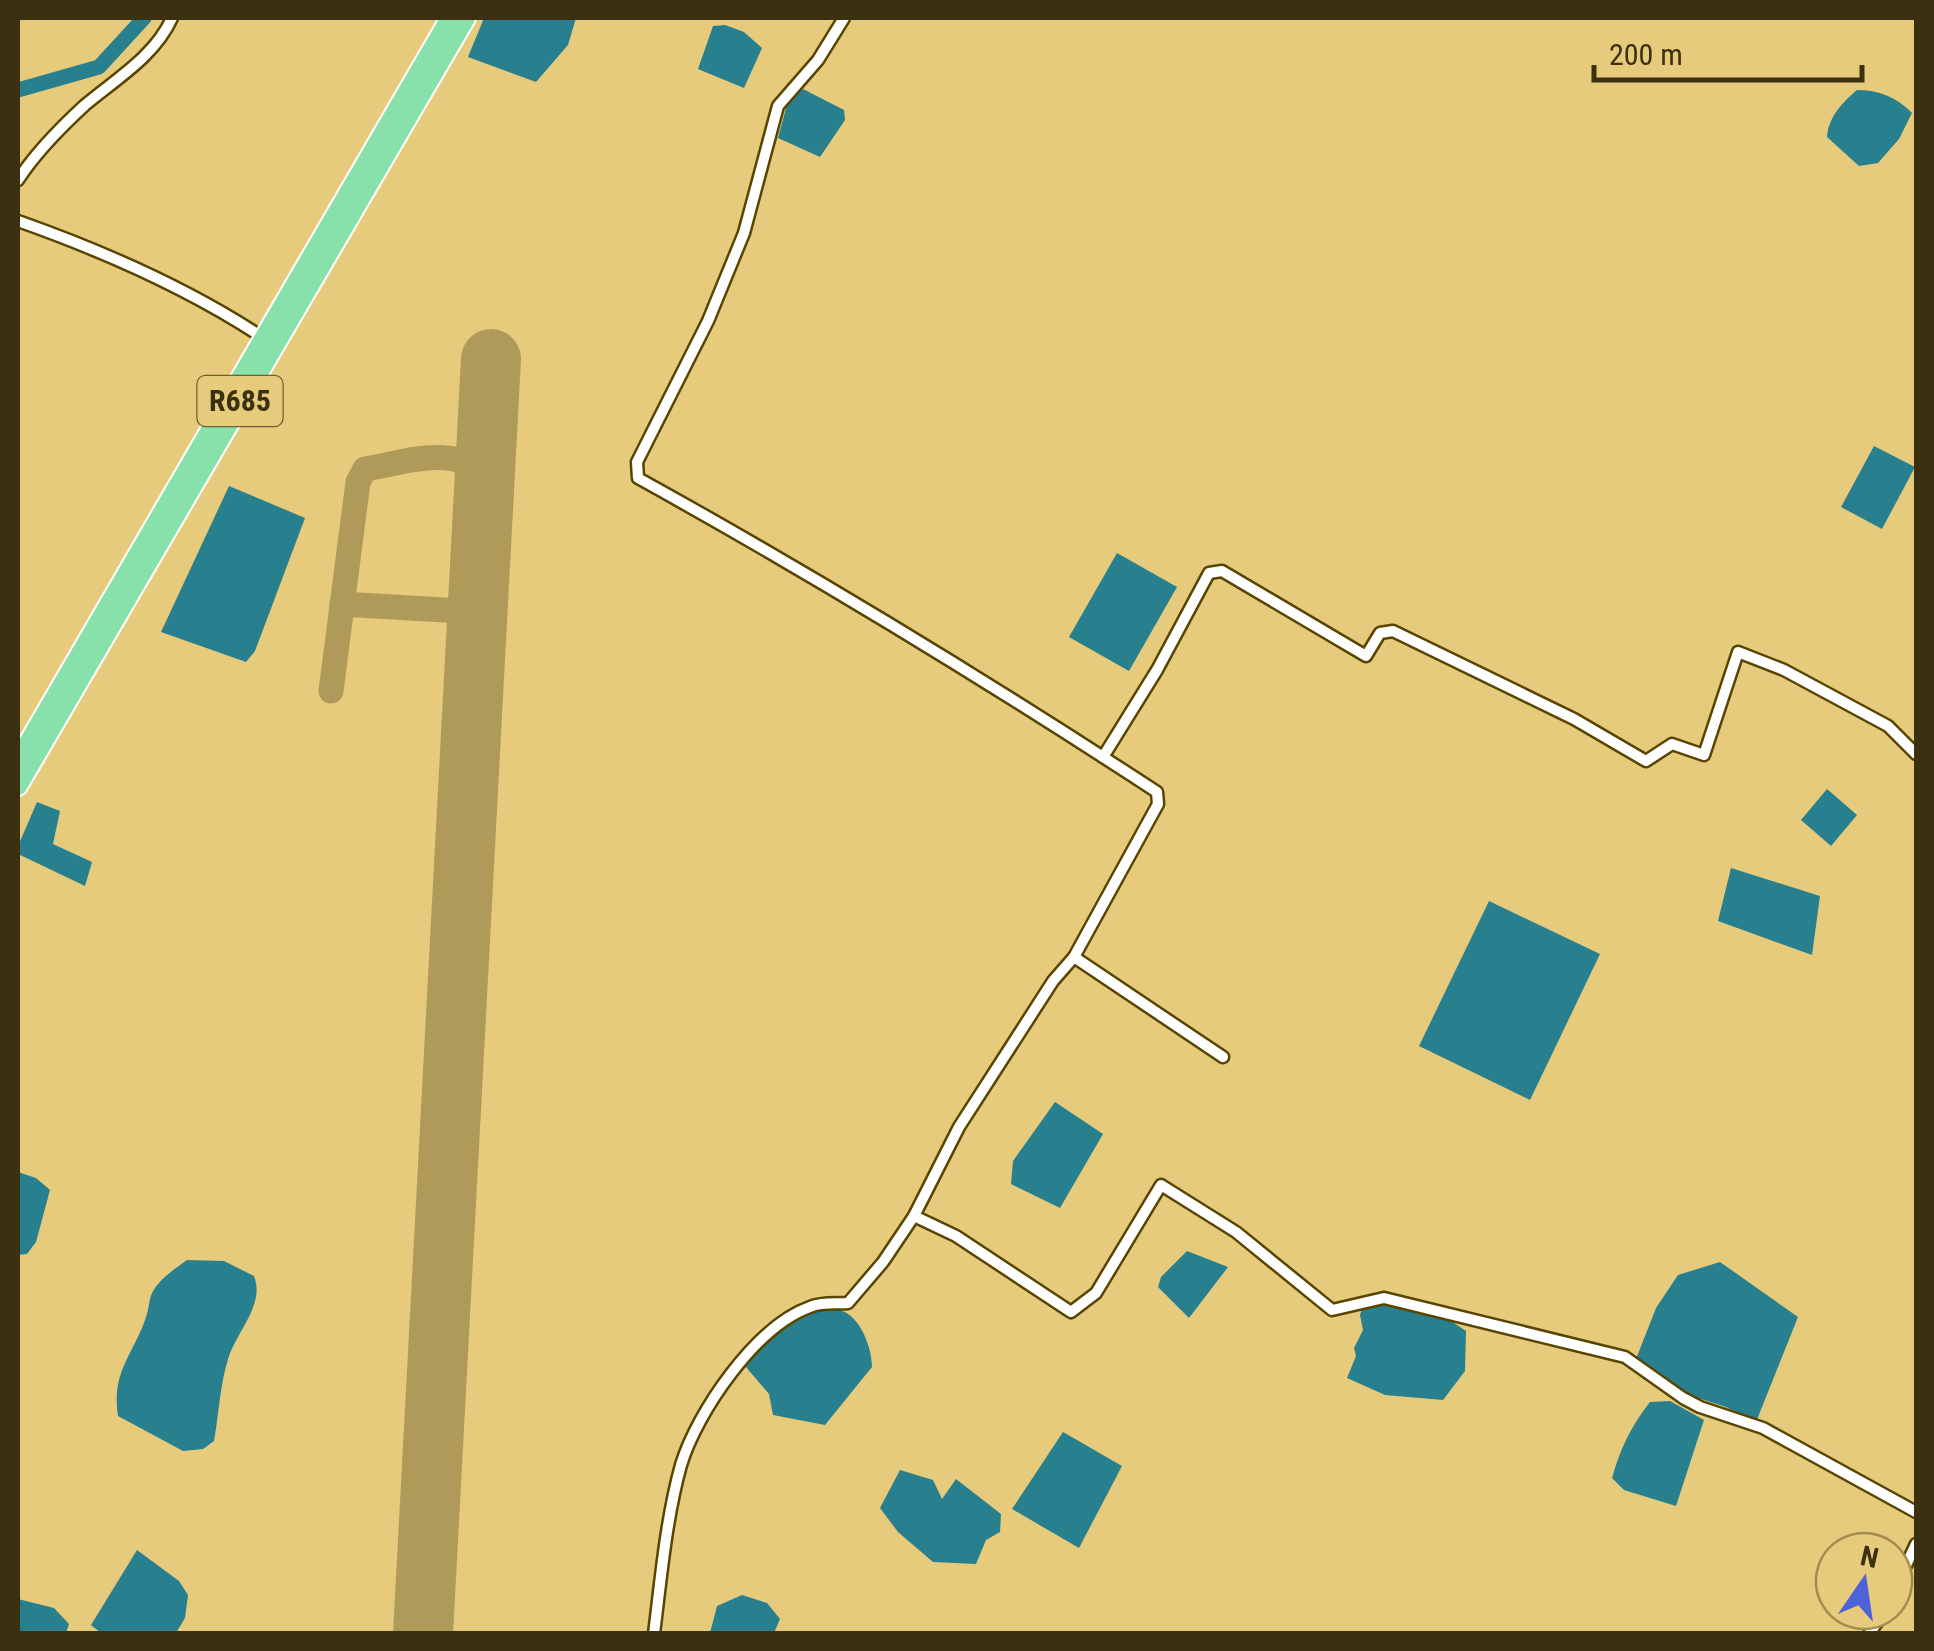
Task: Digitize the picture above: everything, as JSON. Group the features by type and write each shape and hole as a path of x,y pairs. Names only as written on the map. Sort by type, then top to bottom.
{"main road":[{"name":"R685","path":"18,786 450,18"},
{"name":"R685","path":"18,760 262,337 284,314 466,18"}],"street":[{"path":"18,180 33,157 84,107 140,61 172,18"},
{"path":"654,1634 682,1462 722,1383 744,1354 792,1316 812,1305 848,1303 883,1262 914,1216 958,1127 1053,981 1074,957 1158,804 1157,792 1104,757 818,578 638,478 638,462 708,320 744,232 778,106 818,60 844,18"},
{"path":"18,222 134,268 220,310 262,337"},
{"path":"1104,757 1209,573 1222,571 1366,656 1380,633 1393,631 1574,719 1646,761 1672,744 1704,756 1738,652 1784,670 1888,726 1916,754"},
{"path":"1074,957 1223,1057"},
{"path":"914,1216 956,1236 1071,1312 1096,1293 1161,1184 1236,1232 1332,1310 1384,1298 1625,1357 1700,1407 1763,1428 1916,1512"}],"water":[{"path":"484,18 576,18 568,45 536,82 468,57"},
{"path":"725,25 744,32 762,48 744,88 698,69 713,26"},
{"path":"803,89 844,110 845,120 820,157 778,138 788,101"},
{"path":"1857,90 1887,95 1912,113 1899,139 1878,163 1859,166 1827,137 1833,117"},
{"path":"1874,446 1915,467 1882,529 1841,507"},
{"path":"229,486 305,518 255,651 246,662 161,632"},
{"path":"1117,553 1177,587 1129,671 1069,637"},
{"path":"1827,789 1857,815 1831,846 1801,820"},
{"path":"37,802 60,811 53,844 92,862 85,886 18,854"},
{"path":"1731,868 1820,896 1812,955 1718,921"},
{"path":"1489,901 1600,954 1530,1100 1419,1046"},
{"path":"1055,1102 1103,1134 1060,1208 1011,1184 1013,1161"},
{"path":"18,1172 36,1178 50,1190 36,1242 27,1254 18,1255"},
{"path":"1187,1251 1228,1267 1189,1318 1158,1287 1161,1277"},
{"path":"187,1260 224,1261 254,1276 256,1297 226,1366 214,1441 203,1449 183,1451 118,1416 117,1400 121,1375 152,1293"},
{"path":"1720,1262 1798,1317 1756,1422 1686,1394 1636,1359 1656,1308 1678,1275"},
{"path":"1379,1302 1451,1321 1466,1331 1465,1371 1443,1400 1385,1395 1347,1378 1363,1330 1363,1306"},
{"path":"814,1309 837,1309 854,1319 864,1334 872,1367 825,1425 773,1415 769,1394 746,1367 751,1352"},
{"path":"1670,1401 1704,1420 1676,1506 1624,1490 1612,1478 1627,1438 1643,1411 1650,1402"},
{"path":"1063,1432 1122,1466 1079,1548 1012,1509"},
{"path":"900,1470 933,1480 942,1499 956,1479 1001,1514 1000,1532 986,1540 976,1564 933,1562 898,1532 880,1508"},
{"path":"137,1550 179,1581 188,1595 185,1618 176,1633 101,1633 91,1625"},
{"path":"742,1595 767,1603 780,1619 774,1633 710,1633 717,1606"},
{"path":"18,1599 54,1608 69,1624 66,1633 18,1633"}],"waterway":[{"path":"18,90 99,67 144,18"}],"taxiway":[{"path":"331,691 358,482 365,469 443,458 458,460 486,475"},
{"path":"342,604 478,612"}],"runway":[{"path":"423,1634 491,359"}]}
